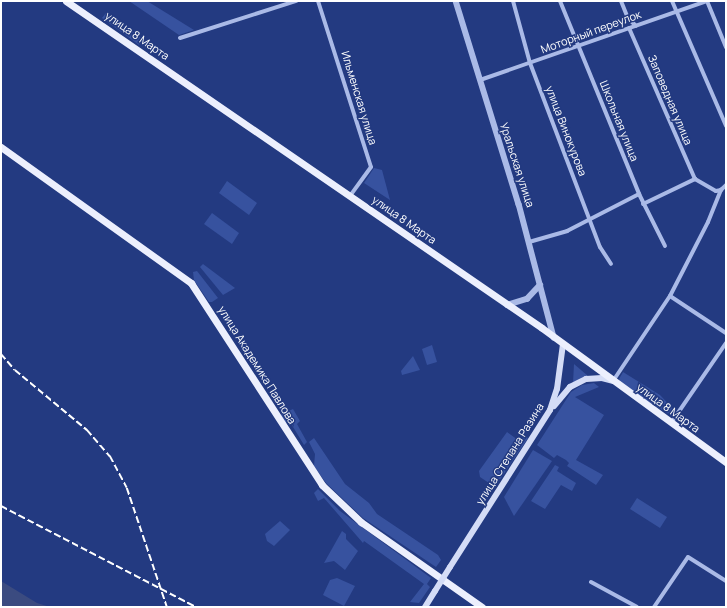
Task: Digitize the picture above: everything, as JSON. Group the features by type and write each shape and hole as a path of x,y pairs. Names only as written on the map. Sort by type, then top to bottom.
{"main road":[{"name":"улица 8 Марта","path":"66,1 554,337 613,382 726,462"},
{"name":"улица Академика Павлова","path":"1,146 191,283 322,485 361,522 482,607"},
{"name":"улица Степана Разина","path":"425,607 550,410 557,389 563,344"},
{"path":"550,410 570,388 580,382 592,377 613,382"}],"street":[{"path":"180,38 296,1"},
{"name":"Ильменская улица","path":"318,1 371,167 350,196"},
{"name":"Уральская улица","path":"456,1 529,242 554,337"},
{"name":"улица Винокурова","path":"513,1 530,63 600,247 611,264"},
{"name":"Школьная улица","path":"560,1 643,204 665,246"},
{"path":"621,1 628,18 636,26"},
{"path":"672,1 678,11 726,126"},
{"path":"707,1 726,47"},
{"name":"Моторный переулок","path":"480,80 707,1"},
{"name":"Заповедная улица","path":"629,28 695,179"},
{"path":"643,204 695,179 716,191 721,190"},
{"path":"613,382 670,296 708,222 721,190 726,185"},
{"path":"529,242 567,231 639,194"},
{"path":"507,305 527,299 540,285"},
{"path":"670,296 726,333"},
{"path":"671,423 726,343"},
{"path":"654,607 688,556 726,581"},
{"path":"591,582 637,607"}],"shaded area":[{"path":"129,1 147,1 194,30 179,35"},
{"path":"106,13 143,39 139,45 102,18"},
{"path":"374,168 382,170 390,200 364,183"},
{"path":"227,181 257,203 249,215 219,193"},
{"path":"212,213 239,233 232,244 204,224"},
{"path":"203,264 235,288 223,295 200,267"},
{"path":"197,271 218,298 212,302 209,302 194,280 193,272"},
{"path":"432,345 437,362 427,365 422,349"},
{"path":"413,356 420,370 402,375 401,371"},
{"path":"574,364 588,376 573,383"},
{"path":"623,372 660,395 676,412 672,416 621,385 619,379"},
{"path":"594,383 599,387 575,397 604,415 576,460 603,475 596,485 567,466 569,463 566,460 557,455 554,458 537,445 571,392 582,385"},
{"path":"293,409 300,421 297,424 307,442 304,445 290,422 286,423 280,415"},
{"path":"507,432 518,440 523,434 528,438 495,487 480,477 479,471"},
{"path":"314,438 345,484 369,503 377,514 438,555 441,560 436,567 363,518 326,483 314,466 315,454 309,442"},
{"path":"533,450 552,461 514,516 504,497"},
{"path":"555,465 559,467 557,471 576,483 572,491 561,485 545,509 531,501"},
{"path":"318,489 340,511 431,578 427,584 430,587 419,603 410,602 424,584 364,541 363,543 324,498 318,501 314,493"},
{"path":"637,498 667,517 660,528 630,509"},
{"path":"280,521 290,530 274,546 267,541 265,534"},
{"path":"342,531 346,534 346,539 358,551 345,570 334,561 324,563"},
{"path":"337,578 355,586 344,606 323,595 330,580"},
{"path":"1,581 37,603 50,607 1,607"}],"railway":[{"path":"1,354 15,370 87,430 110,456 127,488 167,607"},
{"path":"1,506 196,607"}]}
